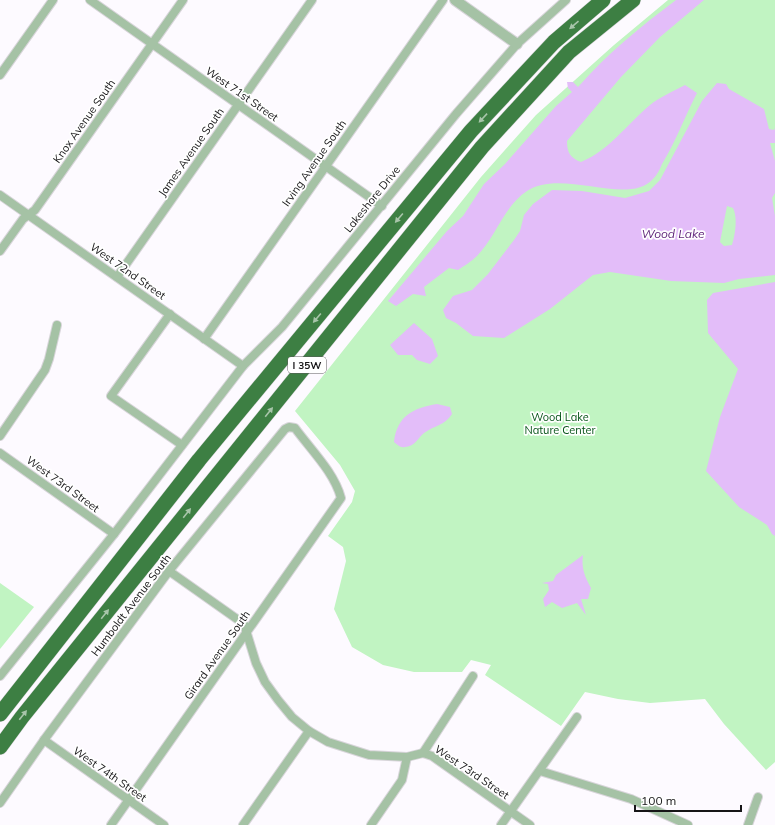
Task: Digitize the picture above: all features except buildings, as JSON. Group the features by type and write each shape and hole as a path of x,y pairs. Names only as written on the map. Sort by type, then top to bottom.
{"highway":[{"name":"I 35W","path":"0,714 199,460 471,131 554,42 603,0"},
{"name":"I 35W","path":"0,747 22,717 482,147 569,52 633,0"}],"street":[{"path":"0,75 53,0"},
{"name":"West 71st Street","path":"90,0 382,206"},
{"name":"Knox Avenue South","path":"0,251 23,218 35,210 183,0"},
{"name":"James Avenue South","path":"116,277 312,0"},
{"name":"Irving Avenue South","path":"204,338 443,0"},
{"path":"455,0 517,44 566,0"},
{"name":"Lakeshore Drive","path":"243,366 282,327 456,114 517,44"},
{"name":"West 72nd Street","path":"0,194 243,366"},
{"path":"170,314 111,396 182,445"},
{"path":"0,436 45,370 57,325"},
{"path":"0,676 114,534 243,366"},
{"name":"Girard Avenue South","path":"111,825 341,498 338,487 331,476 294,428 289,427"},
{"name":"Humboldt Avenue South","path":"0,803 44,740 169,571 285,429 289,427"},
{"name":"West 73rd Street","path":"0,453 114,534"},
{"name":"West 73rd Street","path":"169,571 244,624 256,663 266,682 282,706 309,731 328,742 369,755 407,757 423,753 432,756 530,825"},
{"path":"423,753 473,676"},
{"path":"501,825 577,717"},
{"path":"243,825 309,731"},
{"name":"West 74th Street","path":"44,740 164,825"},
{"path":"371,825 402,780 407,757"},
{"path":"540,771 631,799 688,825"},
{"path":"748,825 758,797"}],"green space":[{"name":"Wood Lake Nature Center","path":"668,0 775,0 775,762 766,770 724,724 705,699 650,703 618,699 585,692 561,726 485,675 491,665 471,660 462,672 414,672 383,665 352,647 334,609 346,561 343,547 328,536 352,502 355,491 340,465 295,411 481,177 536,115 614,45"},
{"path":"0,583 34,607 0,649"}],"water":[{"path":"676,0 704,0 660,37 621,77 567,141 570,154 574,159 581,162 601,151 654,102 685,85 697,93 672,146 653,179 642,187 628,189 611,189 558,183 541,185 527,191 512,205 490,240 473,260 458,270 449,268 424,287 426,296 413,294 396,306 388,301 447,231 463,216 484,184 505,164 556,106 572,92 568,88 567,82 573,82 578,87 600,63 624,41"},
{"name":"Wood Lake","path":"717,83 726,84 729,89 764,109 769,129 774,130 775,128 775,143 770,143 775,161 775,193 772,198 775,216 775,275 739,279 724,283 671,281 610,272 593,275 550,309 504,338 473,336 456,323 446,318 443,310 453,296 472,290 488,274 520,231 524,215 533,204 552,190 582,191 625,198 649,191 660,180 702,101","holes":["727,206 733,208 736,221 733,241 732,245 724,246 720,242"]},
{"path":"775,282 775,536 772,534 767,525 739,507 706,471 720,417 738,369 708,333 707,300 713,293"},
{"path":"414,323 432,339 438,356 430,364 417,360 412,355 398,355 390,345"},
{"path":"437,404 450,407 452,414 446,421 428,430 411,446 402,447 394,442 399,426 408,415 421,408"},
{"path":"583,555 584,572 591,588 588,599 581,599 586,615 577,603 562,608 552,602 545,607 543,599 549,590 548,584 542,583 553,581 556,575"}]}
